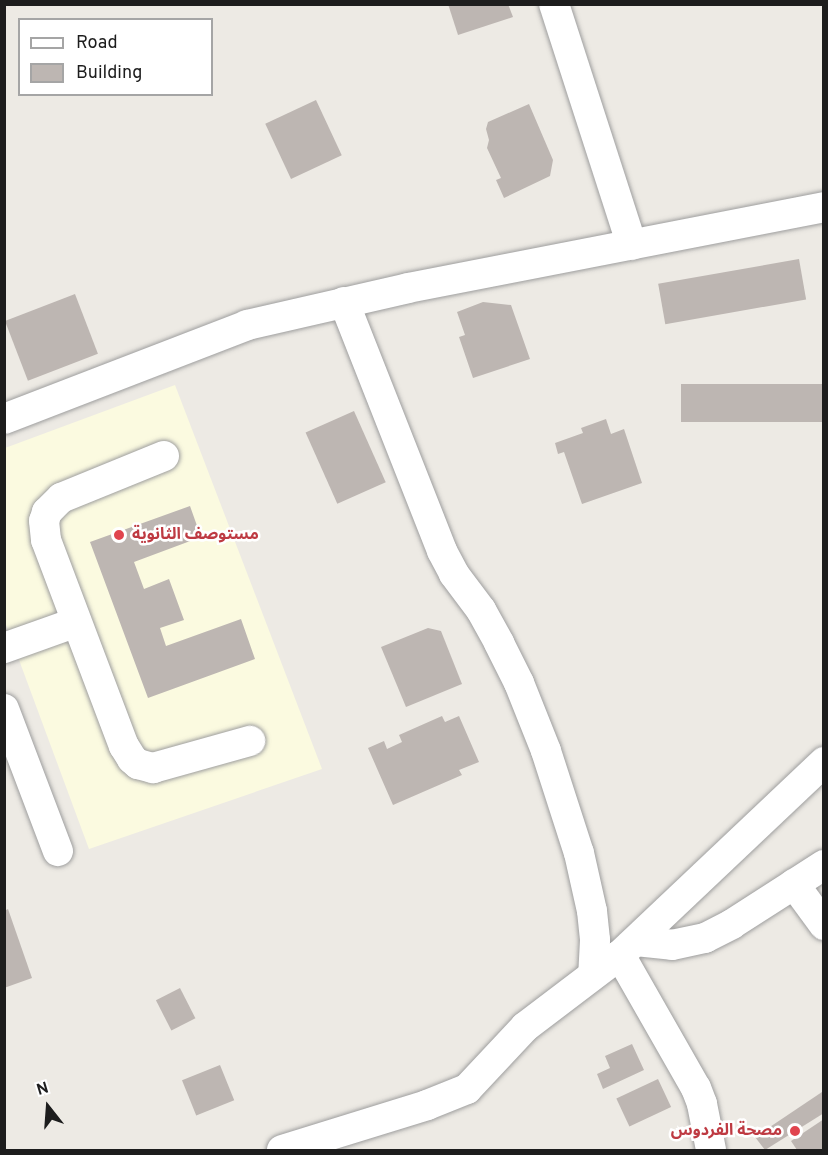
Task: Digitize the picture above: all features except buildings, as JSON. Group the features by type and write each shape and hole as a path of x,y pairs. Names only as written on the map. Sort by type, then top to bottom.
{"street":[{"path":"554,4 632,245"},
{"path":"4,419 247,325 344,302 824,207"},
{"path":"344,302 442,552 499,643 519,683 546,751 579,853 592,911 595,940 593,974"},
{"path":"165,456 61,498 47,512 44,531 127,753 138,764 146,767 161,767 250,741"},
{"path":"4,648 77,622"},
{"path":"4,708 58,851"},
{"path":"282,1150 427,1105 467,1089 525,1027 628,948 824,762"},
{"path":"628,948 672,945 705,938 824,865"},
{"path":"794,884 824,925"},
{"path":"628,948 696,1088 702,1104 711,1150"}],"shaded area":[{"name":"مستوصف الثانوية","path":"175,385 322,769 89,849 5,622 5,448"}],"place":[{"name":"مستوصف الثانوية","path":"119,535"},
{"name":"مصحة الفردوس","path":"795,1131"}]}
